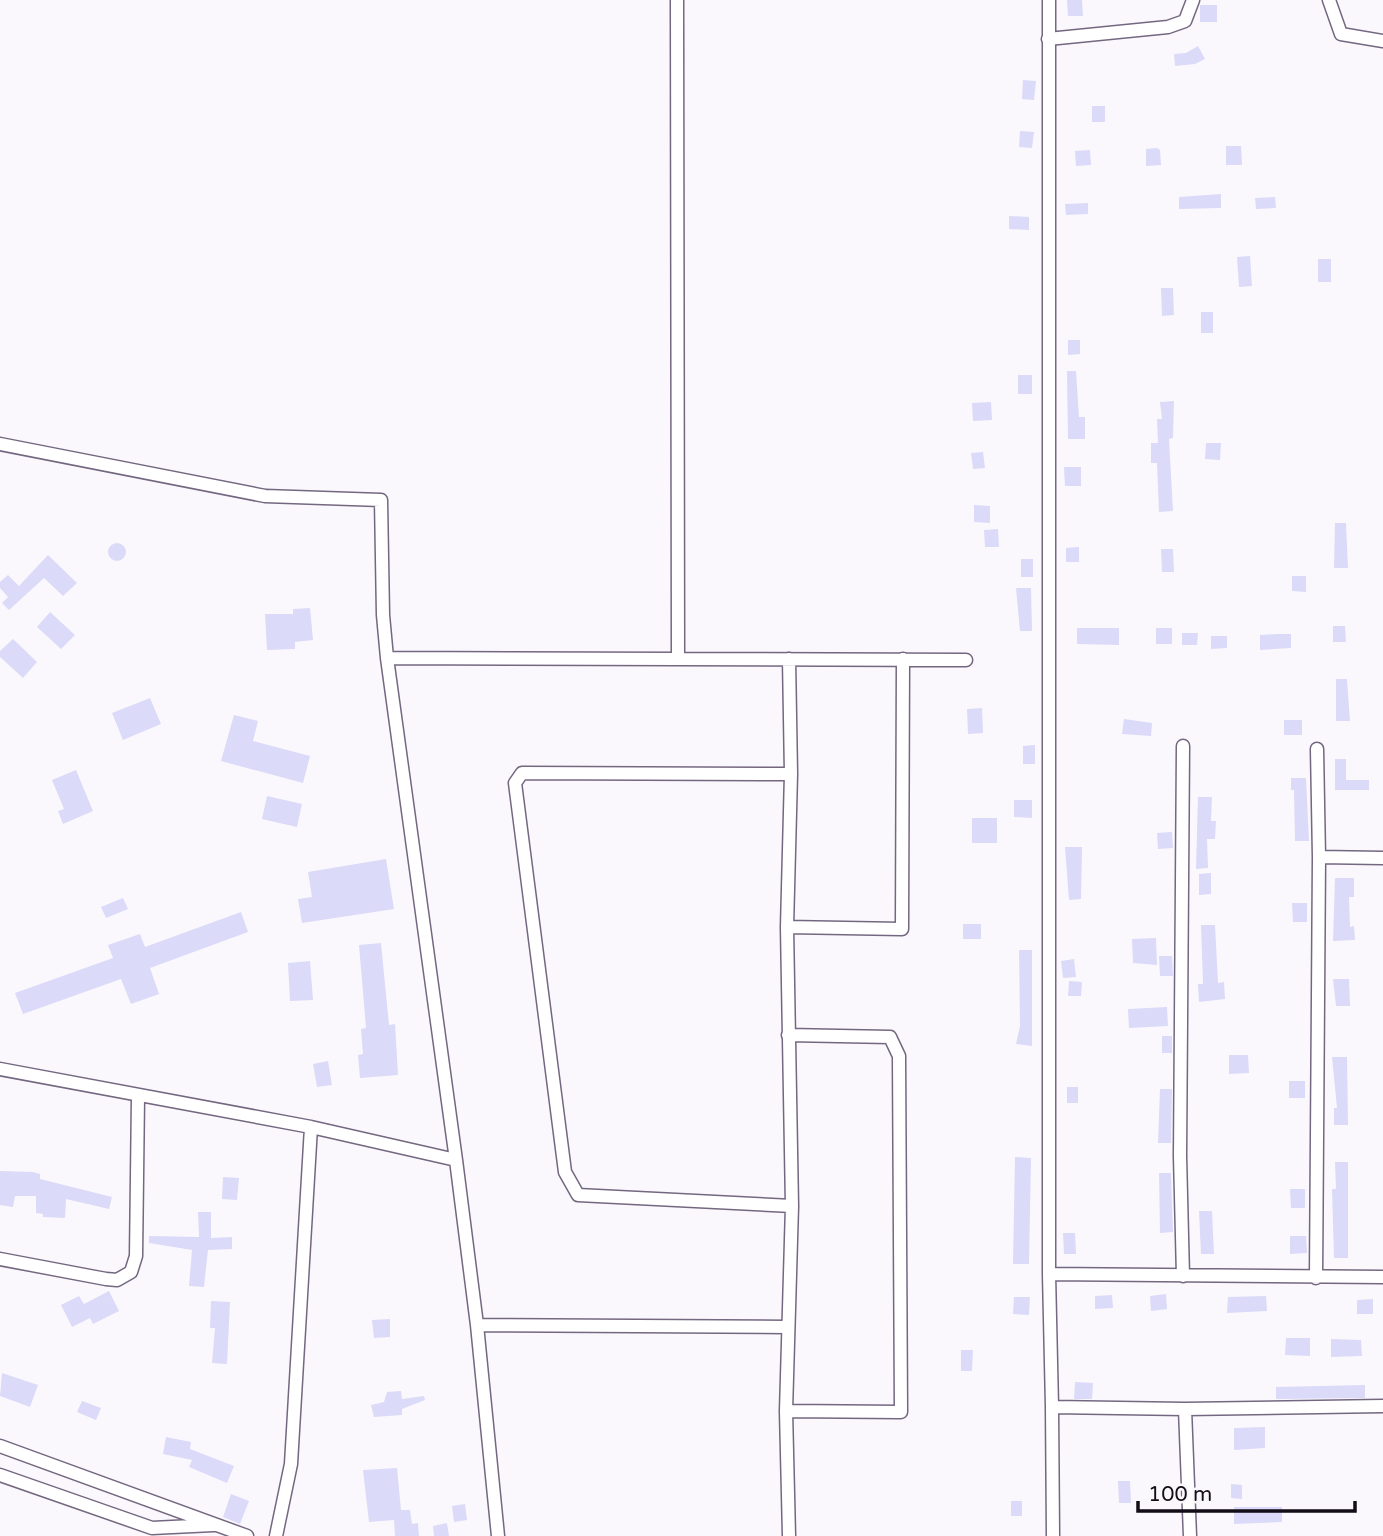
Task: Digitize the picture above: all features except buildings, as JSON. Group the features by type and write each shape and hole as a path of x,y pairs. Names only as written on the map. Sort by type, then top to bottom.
{"street":[{"path":"677,0 678,657"},
{"path":"1049,0 1049,1274 1053,1536"},
{"path":"1048,39 1168,27 1185,21 1193,0"},
{"path":"1329,0 1341,34 1383,41"},
{"path":"0,444 265,496 381,499 383,615 387,658 477,1325 498,1536"},
{"path":"387,658 965,660"},
{"path":"789,659 791,774 787,927 792,1206 786,1411 789,1536"},
{"path":"787,927 902,929 903,659"},
{"path":"1183,746 1180,1156 1183,1276"},
{"path":"1316,1278 1319,857 1317,749"},
{"path":"791,774 522,773 515,783 565,1172 578,1195 792,1206"},
{"path":"1319,857 1383,858"},
{"path":"786,1411 901,1412 899,1056 890,1037 788,1035"},
{"path":"0,1069 138,1097 310,1127 456,1160"},
{"path":"0,1259 106,1279 117,1280 131,1272 136,1256 138,1097"},
{"path":"276,1536 291,1464 310,1127"},
{"path":"1049,1274 1383,1277"},
{"path":"477,1325 787,1327"},
{"path":"1052,1407 1185,1409 1383,1406"},
{"path":"1185,1409 1191,1536"},
{"path":"0,1446 247,1536"},
{"path":"0,1475 152,1528 217,1525"}]}
